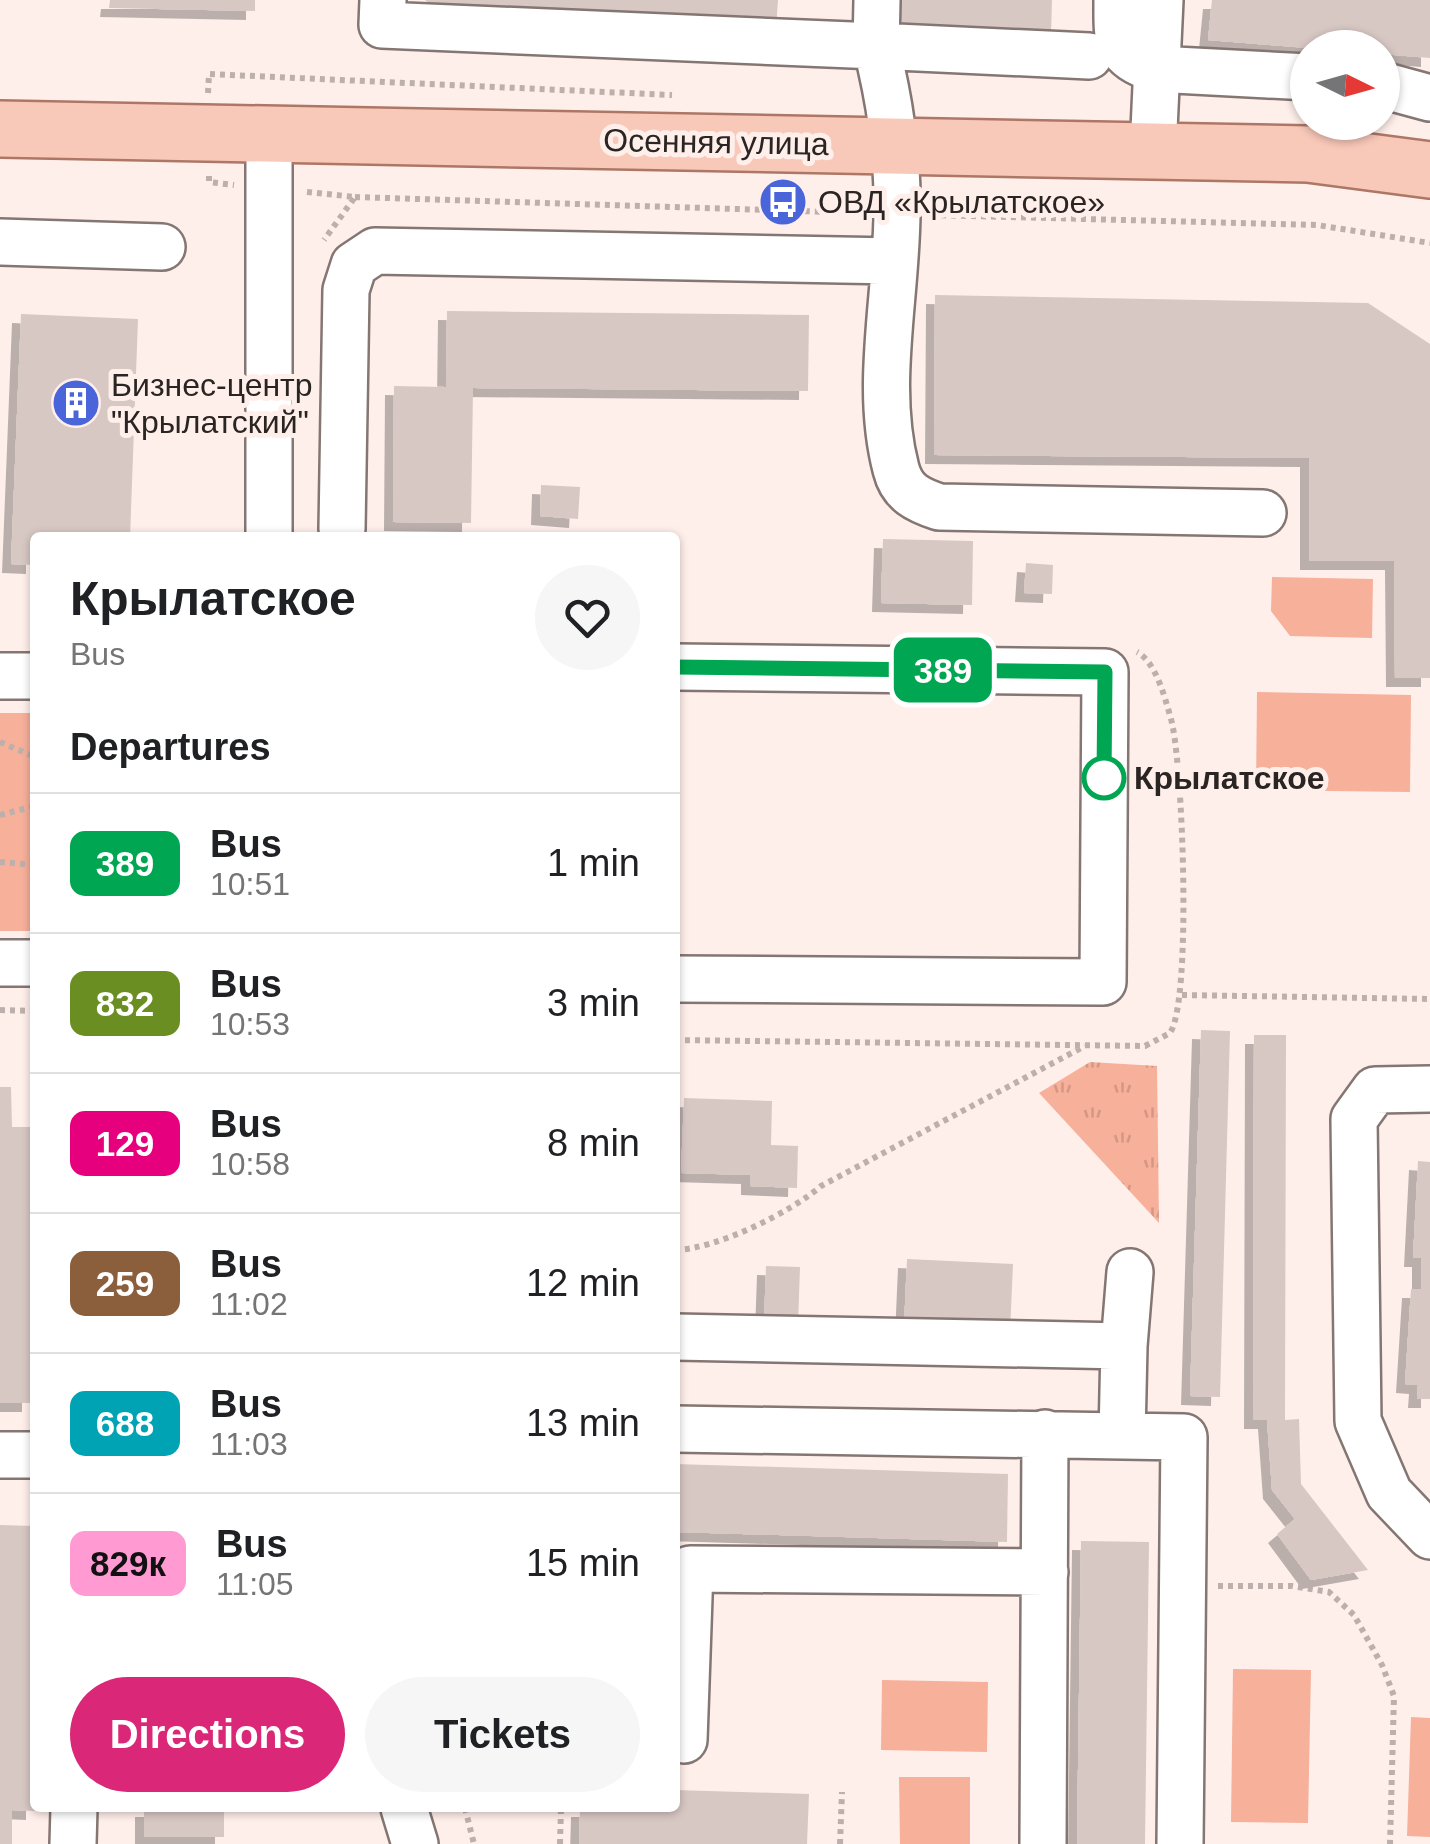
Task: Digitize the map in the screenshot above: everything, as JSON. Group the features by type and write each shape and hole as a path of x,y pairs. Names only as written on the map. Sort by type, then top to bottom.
{"main road":[{"name":"Осенняя улица","path":"0,128 1328,155 1430,170"}],"street":[{"path":"383,0 382,24 1089,56"},
{"path":"877,0 876,46 891,106 894,145 894,262 887,376 896,472 915,499 939,506 1264,512"},
{"path":"1118,0 1121,49 1134,63 1156,69 1290,76"},
{"path":"1154,150 1160,0"},
{"path":"1400,90 1430,98"},
{"path":"269,134 269,532"},
{"path":"0,242 162,246"},
{"path":"342,528 346,290 354,266 374,251 894,262"},
{"path":"680,667 1105,672 1103,982 680,979"},
{"path":"0,676 30,676"},
{"path":"0,963 30,963"},
{"path":"1430,1089 1375,1090 1354,1120 1358,1421 1390,1493 1430,1536"},
{"path":"1122,1436 1130,1272"},
{"path":"680,1337 1124,1346"},
{"path":"680,1429 1184,1437 1180,1844"},
{"path":"1043,1844 1045,1433"},
{"path":"0,1455 30,1455"},
{"path":"684,1740 690,1569 1044,1572"},
{"path":"74,1812 74,1844"},
{"path":"405,1812 414,1844"}],"path":[{"path":"208,74 676,96"},
{"path":"680,1040 1145,1046 1170,1033 1182,995 1179,774 1172,720 1148,658 1134,650"},
{"path":"0,742 30,755"},
{"path":"0,815 30,807"},
{"path":"0,862 30,865"},
{"path":"1182,995 1430,999"},
{"path":"0,1010 30,1010"},
{"path":"680,1250 698,1249 804,1201 821,1186 1086,1046"},
{"path":"1182,1586 1292,1586 1329,1592 1354,1615 1394,1696 1390,1844"},
{"path":"840,1844 842,1792"},
{"path":"466,1812 474,1844"},
{"path":"560,1844 561,1812"}],"green space":[{"path":"1272,577 1373,579 1372,638 1290,636 1271,611"},
{"path":"1257,692 1411,695 1410,792 1256,790"},
{"path":"0,713 30,713 30,931 0,931"},
{"path":"1090,1062 1157,1066 1159,1223 1039,1093"},
{"path":"1233,1669 1311,1670 1308,1823 1231,1822"},
{"path":"882,1680 988,1682 987,1752 881,1750"},
{"path":"1411,1717 1430,1718 1430,1837 1407,1836"},
{"path":"899,1777 970,1777 970,1844 900,1844"}],"building":[{"path":"110,0 255,0 255,11 109,8"},
{"path":"425,0 778,0 776,29 448,17"},
{"path":"893,0 1052,0 1051,34 892,28"},
{"path":"1212,0 1430,0 1430,58 1400,56 1400,30 1290,30 1290,47 1208,40"},
{"path":"935,295 1368,303 1430,344 1430,678 1395,678 1394,561 1309,561 1309,458 934,455"},
{"path":"447,311 809,315 808,391 473,388 471,523 393,522 394,386 446,387"},
{"name":"Бизнес-центр \"Крылатский\"","path":"21,314 138,319 130,532 30,532 30,565 11,564"},
{"path":"541,485 580,487 578,519 540,516"},
{"path":"883,539 973,541 972,605 881,603"},
{"path":"1026,563 1053,565 1052,594 1024,593"},
{"path":"1201,1030 1230,1031 1220,1397 1190,1396"},
{"path":"1254,1035 1286,1035 1285,1420 1299,1419 1301,1484 1368,1570 1311,1580 1277,1534 1295,1519 1272,1490 1267,1420 1253,1420"},
{"path":"0,1087 11,1087 12,1127 30,1127 30,1403 0,1403"},
{"path":"684,1098 772,1101 771,1145 798,1146 797,1188 750,1186 750,1175 681,1173"},
{"path":"1418,1161 1430,1162 1430,1399 1417,1399 1418,1385 1405,1384 1411,1289 1421,1289 1421,1258 1413,1258"},
{"path":"907,1259 1013,1264 1010,1332 904,1327"},
{"path":"766,1266 800,1267 798,1325 764,1324"},
{"path":"680,1464 1008,1474 1007,1542 680,1532"},
{"path":"0,1525 30,1526 30,1811 12,1810 12,1844 0,1844"},
{"path":"1081,1541 1149,1542 1145,1844 1077,1844"},
{"path":"680,1790 809,1794 807,1844 579,1844 580,1812 680,1812"},
{"path":"144,1812 224,1812 224,1837 144,1837"}],"bus line":[{"name":"389","path":"680,667 1105,672 1104,778"}],"place":[{"name":"ОВД «Крылатское»","path":"783,202"},
{"name":"Бизнес-центр \"Крылатский\"","path":"76,403"},
{"name":"Крылатское","path":"1104,778"}]}
